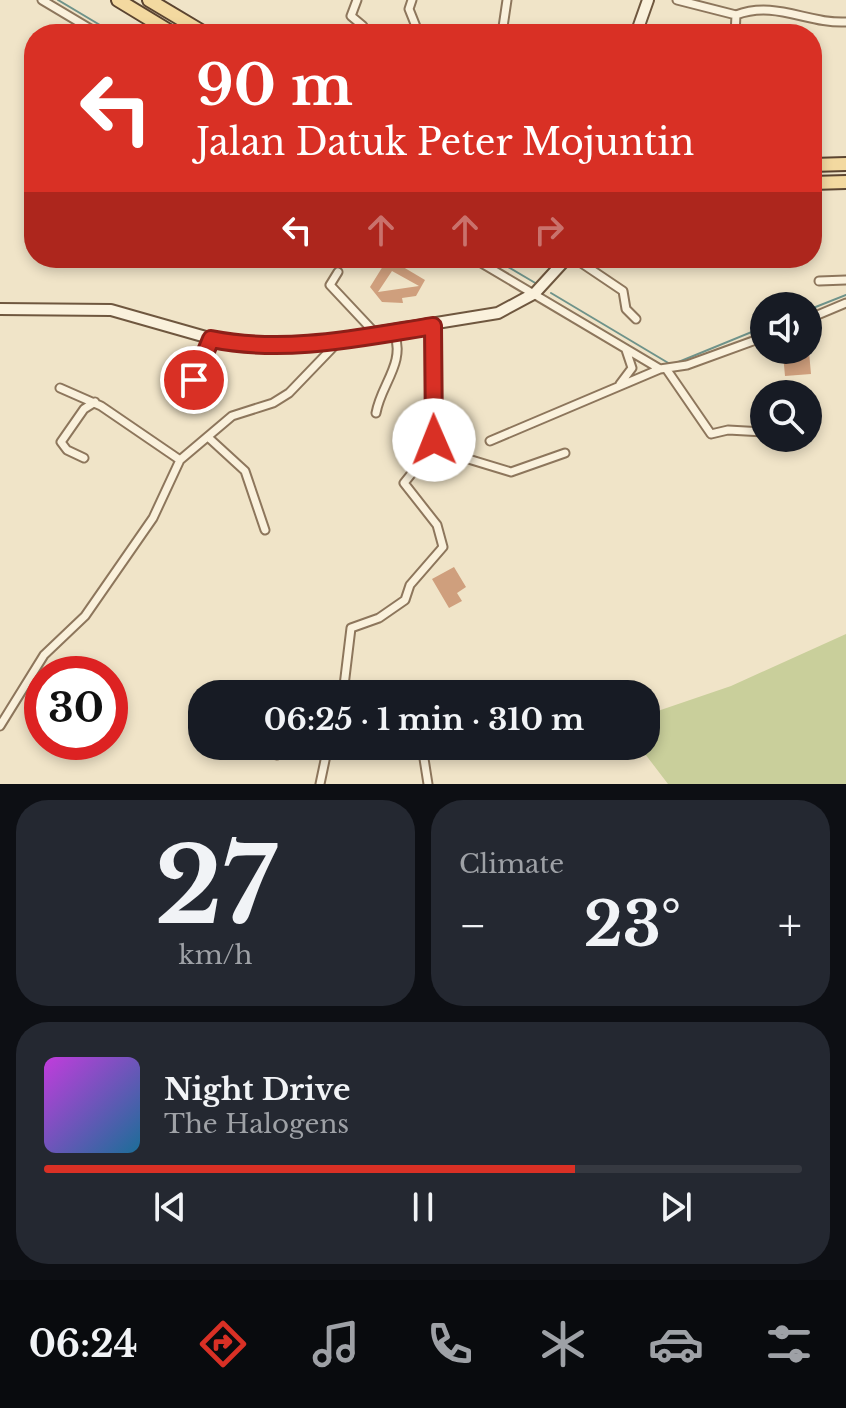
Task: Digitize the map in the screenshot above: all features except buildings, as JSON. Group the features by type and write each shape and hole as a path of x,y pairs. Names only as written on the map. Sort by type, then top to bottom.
{"main road":[{"path":"118,0 158,24"},
{"path":"149,0 189,24"},
{"path":"640,24 648,0"},
{"path":"822,165 846,164"},
{"path":"822,183 846,182"},
{"path":"0,309 111,310 211,339 262,347 339,341 498,313 535,293 558,268"}],"street":[{"path":"42,0 82,24"},
{"path":"357,0 351,16 361,24"},
{"path":"412,0 409,9 415,24"},
{"path":"503,24 507,0"},
{"path":"677,0 736,15 754,9 782,9 825,22 846,22"},
{"path":"736,15 736,24"},
{"path":"491,268 664,369 711,434 728,430 750,431"},
{"path":"589,268 623,291 626,309 636,319"},
{"path":"338,272 330,285 376,334"},
{"path":"819,281 846,280"},
{"path":"822,313 846,303"},
{"path":"345,680 351,628 379,618 405,600 410,585 443,547 444,539 437,525 404,483 432,448 433,326"},
{"path":"376,413 378,399 398,354 394,332"},
{"path":"187,397 211,339"},
{"path":"0,726 44,655 85,616 153,518 180,460 232,416 273,403 289,393 339,341"},
{"path":"490,441 618,385 750,341"},
{"path":"618,385 632,368 624,347"},
{"path":"60,388 95,402 180,460"},
{"path":"84,458 67,450 61,442 84,409 95,402"},
{"path":"209,438 245,471 265,530"},
{"path":"432,448 511,472 565,453"},
{"path":"320,784 325,760"},
{"path":"424,760 428,784"}],"green space":[{"path":"846,634 846,784 668,784 650,760 660,760 660,710 731,686"}],"waterway":[{"path":"58,0 98,24"},
{"path":"510,268 537,284"},
{"path":"551,293 670,364"},
{"path":"822,304 846,295"},
{"path":"676,363 750,333"}],"route":[{"path":"194,380 211,339 262,347 295,346 433,326 434,440"}]}
